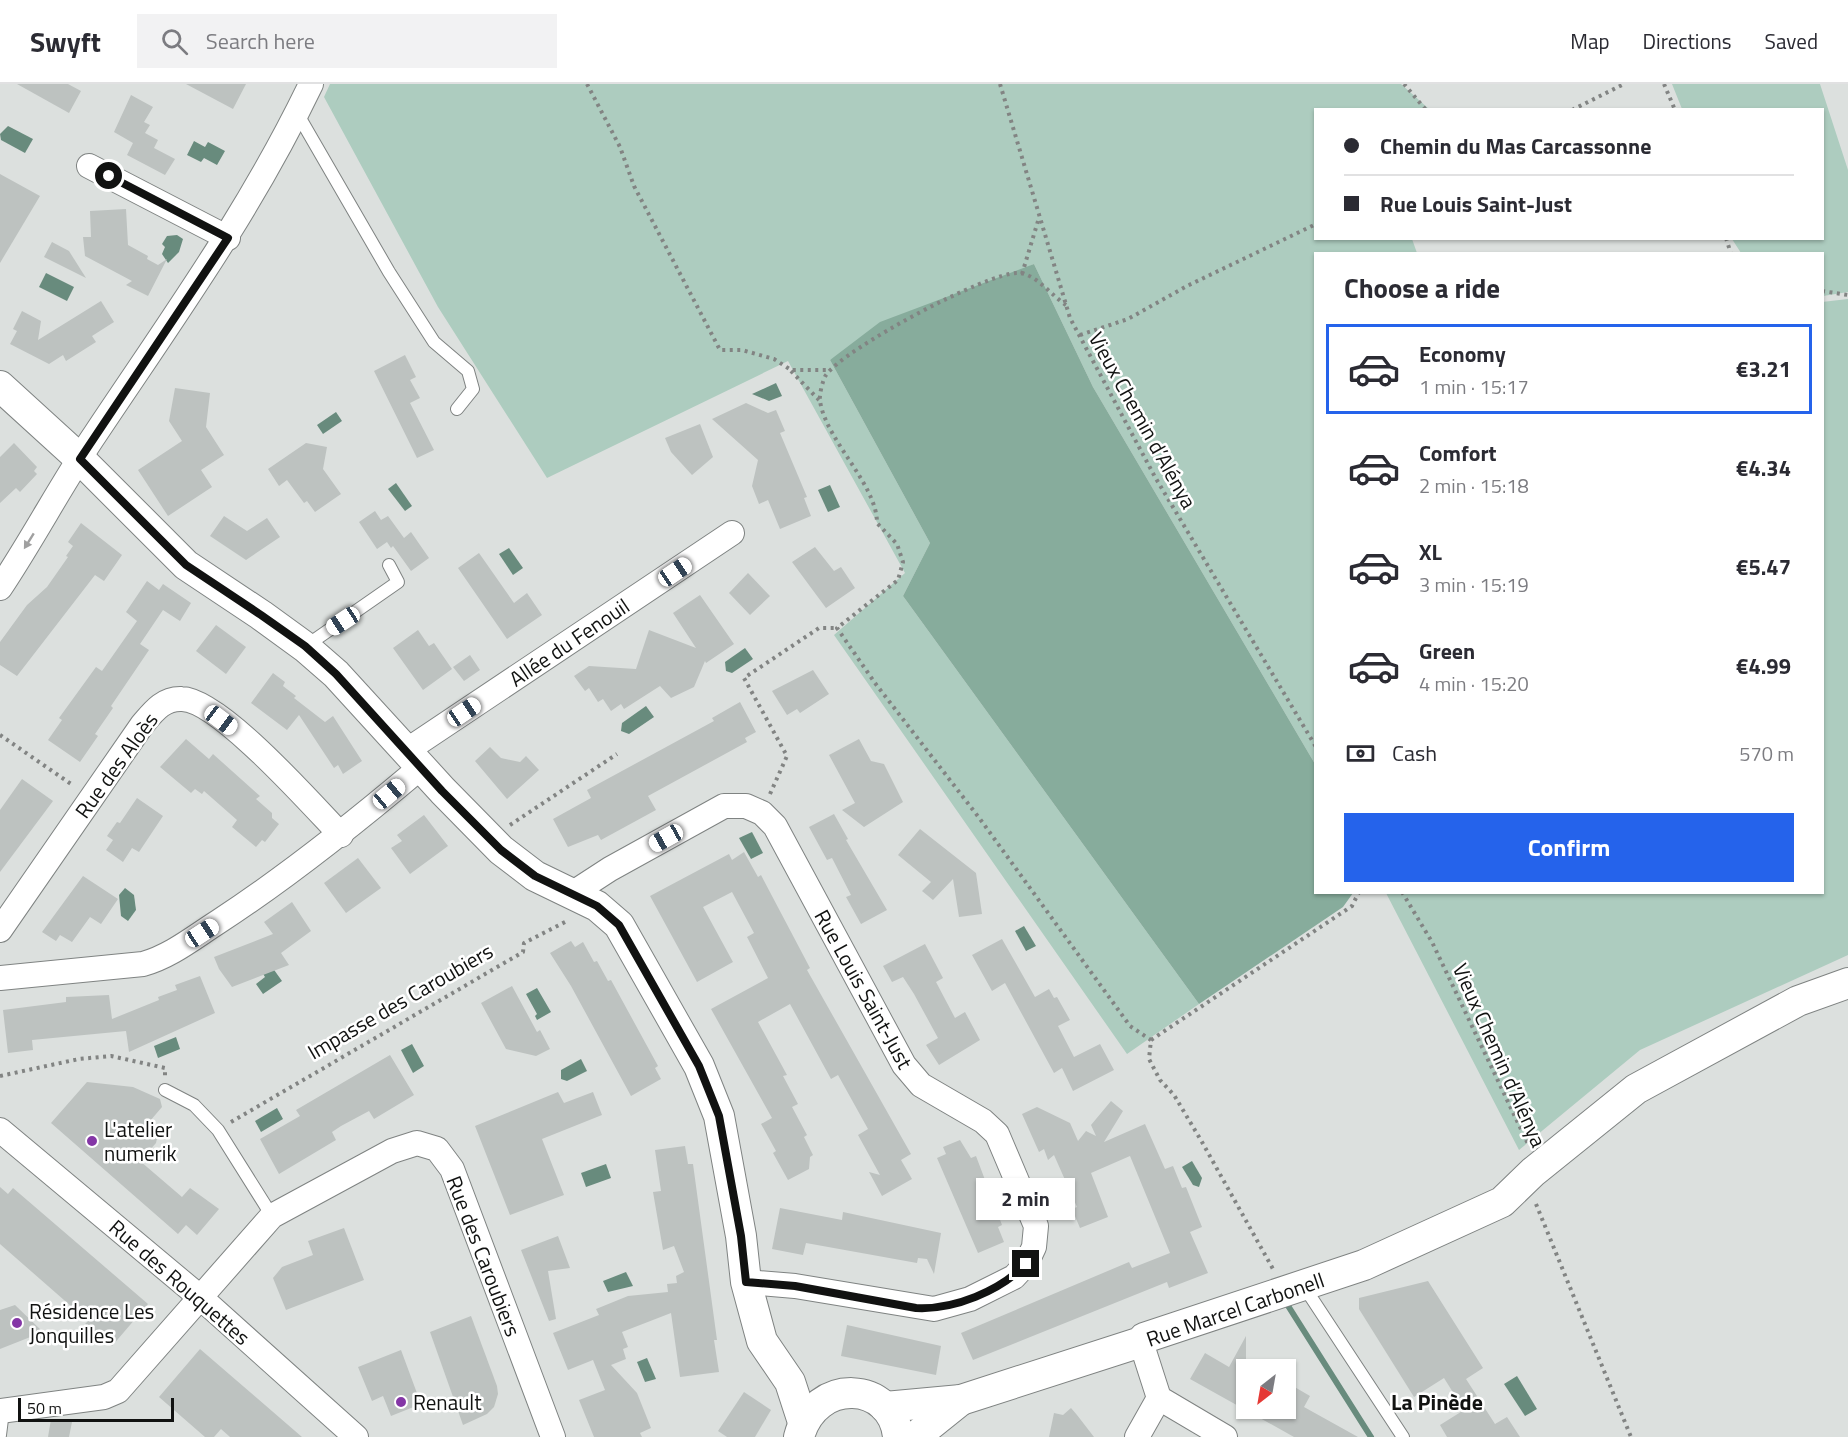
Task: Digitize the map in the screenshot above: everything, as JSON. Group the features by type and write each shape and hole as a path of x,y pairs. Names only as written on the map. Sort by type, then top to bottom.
{"street":[{"path":"0,588 80,459 228,238 311,84"},
{"path":"89,166 228,238"},
{"path":"0,386 80,459 186,565 305,646 336,674 488,838 535,876 584,901 619,925 699,1066 719,1116 741,1236 746,1282 762,1341 790,1382 801,1429"},
{"name":"Allée du Fenouil","path":"0,978 143,964 162,958 261,894 340,835 414,759 732,533"},
{"name":"Rue des Aloès","path":"0,930 142,725 161,703 183,698 202,706 258,748 340,835"},
{"path":"584,901 610,868 724,806 746,806 762,813"},
{"name":"Rue Louis Saint-Just","path":"746,1282 795,1286 916,1308 934,1309 970,1299 1014,1277 1026,1264 1034,1247 1036,1226 997,1134 983,1121 921,1085 904,1065 775,826 762,813"},
{"name":"Rue Marcel Carbonell","path":"885,1407 961,1400 1141,1342 1144,1338 1364,1265 1502,1202 1533,1172 1636,1089 1798,1001 1848,983"},
{"name":"Rue des Rouquettes","path":"0,1130 201,1298 357,1437"},
{"name":"Rue des Caroubiers","path":"2,1411 104,1397 118,1391 272,1216 392,1151 417,1143 437,1149 452,1169 549,1436"},
{"path":"1141,1342 1159,1398 1226,1437"},
{"path":"781,1366 796,1376 843,1393 872,1398 885,1407 893,1419 898,1437"},
{"path":"801,1429 813,1408 826,1398 843,1393"},
{"path":"1137,1437 1159,1398"},
{"name":"Rue Marcel Carbonell","path":"915,1437 961,1400"}],"lane":[{"path":"297,113 389,272 435,342 468,370 473,389 457,409"},
{"path":"305,646 398,582 389,565"},
{"path":"165,1090 194,1106 218,1130 272,1216"},
{"path":"1294,1288 1403,1437"},
{"path":"0,1435 2,1411"}],"path":[{"path":"587,84 620,147 634,186 720,350 742,350 774,359 791,370 820,400 853,470 877,507 877,523 897,544 903,562 898,580 837,628 819,628 744,678 787,756 762,813"},
{"name":"Vieux Chemin d’Alénya","path":"999,84 1066,305 1080,335 1155,477 1314,744"},
{"path":"1404,84 1424,108"},
{"path":"1576,108 1624,84"},
{"path":"1664,84 1673,108"},
{"path":"1022,274 1039,218"},
{"path":"1080,335 1128,319 1187,286 1314,225"},
{"path":"820,400 825,375 876,336 971,289 1017,273 1030,276 1066,305"},
{"path":"1824,291 1848,295"},
{"path":"791,370 831,370"},
{"path":"837,628 875,684 980,819 1130,1026 1151,1040"},
{"path":"0,735 92,798"},
{"path":"488,838 617,754"},
{"path":"1151,1040 1352,906 1358,894"},
{"name":"Vieux Chemin d’Alénya","path":"1403,894 1431,942 1529,1146 1533,1172 1533,1195 1631,1437"},
{"name":"Impasse des Caroubiers","path":"218,1130 523,952 524,943 584,901"},
{"path":"1151,1040 1149,1059 1160,1080 1174,1095 1294,1288"},
{"path":"0,1076 79,1059 111,1056 165,1068 165,1090"}],"shaded area":[{"path":"330,84 1401,84 1428,108 1314,108 1314,240 1412,240 1417,252 1314,252 1314,762 1093,387 1034,264 830,360 930,543 903,596 1199,1004 1127,1054 834,635 905,573 788,361 547,478 438,307 324,97"},
{"path":"1672,84 1820,84 1848,170 1848,292 1824,296 1824,252 1740,252 1733,240 1824,240 1824,108 1682,108"},
{"path":"8,126 33,139 25,153 1,140 0,134"},
{"path":"194,141 205,147 208,142 225,151 217,165 204,158 201,162 187,155"},
{"path":"177,235 183,239 179,252 168,263 162,254 165,247 162,244 167,236"},
{"path":"1034,264 1093,387 1314,762 1314,894 1352,894 1343,907 1199,1004 903,596 930,543 830,360 880,322"},
{"path":"46,273 74,287 67,301 39,287"},
{"path":"1848,299 1848,955 1640,1050 1519,1150 1387,894 1824,894 1824,302"},
{"path":"776,383 782,396 769,401 752,394"},
{"path":"336,412 342,421 323,434 317,425"},
{"path":"396,483 412,506 405,511 388,489"},
{"path":"830,485 840,507 828,512 818,490"},
{"path":"509,548 523,568 513,575 499,554"},
{"path":"745,648 753,659 732,673 726,671 725,662"},
{"path":"646,706 654,717 629,734 621,731 622,723"},
{"path":"752,832 763,853 751,859 739,838"},
{"path":"125,888 134,895 136,910 128,921 121,916 119,895"},
{"path":"1024,926 1036,946 1026,951 1015,931"},
{"path":"267,960 282,981 263,994 256,984 265,977 258,966"},
{"path":"537,988 551,1012 537,1020 535,1016 537,1014 526,994"},
{"path":"176,1037 180,1049 158,1058 154,1046"},
{"path":"412,1044 424,1066 413,1073 401,1050"},
{"path":"581,1059 587,1071 567,1081 561,1079 561,1070"},
{"path":"277,1108 283,1119 261,1132 255,1121"},
{"path":"1192,1161 1202,1178 1199,1187 1193,1185 1182,1167"},
{"path":"606,1164 611,1178 586,1187 581,1173"},
{"path":"626,1272 633,1286 608,1292 603,1281"},
{"path":"647,1358 656,1379 645,1382 637,1362"},
{"path":"1517,1376 1537,1409 1525,1416 1504,1384"}],"building":[{"path":"17,84 68,84 81,91 69,113"},
{"path":"186,84 246,84 233,109"},
{"path":"131,95 153,107 144,122 150,125 145,133 158,140 154,148 175,159 165,175 127,155 133,143 114,132"},
{"path":"0,174 40,196 0,263"},
{"path":"126,209 128,245 148,256 147,259 158,265 167,259 148,296 126,285 132,281 85,256 83,237 91,237 90,211"},
{"path":"52,242 69,251 86,278 44,257"},
{"path":"101,301 114,322 92,336 96,342 66,361 63,355 49,364 10,344 17,331 13,329 22,311 41,321 38,340"},
{"path":"405,355 416,377 410,380 420,398 410,403 434,450 417,458 374,371"},
{"path":"175,388 210,393 206,427 224,455 201,470 212,487 168,516 138,470 182,441 169,421"},
{"path":"746,403 768,413 776,410 785,431 780,433 807,497 804,498 811,516 780,529 768,500 759,504 752,486 758,460 712,419"},
{"path":"700,424 713,457 692,475 671,452 665,438"},
{"path":"14,443 37,467 34,471 37,474 20,492 16,488 0,503 0,457"},
{"path":"306,443 327,447 323,469 341,494 315,512 307,501 304,503 287,480 279,486 268,469"},
{"path":"375,511 381,520 388,516 404,538 411,532 429,558 411,571 393,546 391,548 387,542 377,549 359,522"},
{"path":"224,516 247,531 267,518 280,537 246,560 210,536"},
{"path":"81,523 122,555 104,581 95,575 17,676 0,665 0,642 27,605 47,587 68,557 66,556 73,546 68,542"},
{"path":"815,547 834,571 841,567 855,588 826,608 792,562"},
{"path":"479,553 514,603 527,593 542,615 507,639 458,568"},
{"path":"748,573 770,596 750,615 729,593"},
{"path":"147,581 159,590 163,584 191,603 180,621 163,610 140,644 149,650 111,706 113,708 95,734 98,736 80,762 48,740 62,720 59,718 96,667 102,671 137,621 126,612"},
{"path":"700,595 734,644 706,663 705,661 694,687 671,698 660,686 624,709 621,704 611,711 603,699 598,702 589,688 585,691 574,676 589,666 636,669 649,630 696,648 673,613"},
{"path":"216,625 246,647 226,674 196,651"},
{"path":"418,630 429,646 434,643 452,669 423,690 393,648"},
{"path":"470,655 480,670 464,681 453,667"},
{"path":"813,670 829,694 800,713 797,709 787,715 772,691"},
{"path":"273,673 285,682 283,686 296,696 294,698 325,722 333,716 362,761 343,774 338,765 334,768 299,715 287,730 251,703"},
{"path":"740,702 756,732 745,738 747,742 648,796 656,810 601,840 598,835 568,847 553,819 591,798 587,790 714,721 712,718"},
{"path":"186,739 209,759 213,754 260,796 256,799 272,813 272,818 279,824 265,842 262,840 256,847 232,827 237,820 204,791 202,794 195,789 191,793 160,767"},
{"path":"859,739 871,761 884,764 903,802 864,827 842,810 855,803 829,755"},
{"path":"490,747 501,758 520,762 526,756 539,770 507,799 475,761"},
{"path":"22,779 53,801 0,872 0,810"},
{"path":"137,798 163,816 139,852 132,848 123,862 106,850 113,840 107,836 117,822 120,823"},
{"path":"834,814 848,839 846,840 887,910 861,924 846,897 851,895 832,858 827,860 809,827"},
{"path":"424,815 448,846 410,874 391,848 402,841 397,835"},
{"path":"920,829 976,873 982,914 959,917 953,879 933,900 922,891 931,882 898,855"},
{"path":"744,852 758,877 761,875 810,968 807,970 911,1154 901,1160 912,1179 882,1196 869,1172 880,1175 858,1135 868,1129 838,1075 831,1079 790,1004 758,1022 787,1075 783,1076 798,1104 792,1107 807,1135 804,1137 813,1155 810,1157 809,1169 788,1180 773,1153 776,1151 761,1124 772,1118 711,1009 768,978 747,937 754,933 732,892 703,907 733,962 697,982 650,896 729,854 732,860"},
{"path":"358,858 381,888 346,913 324,883"},
{"path":"83,876 118,899 101,924 90,917 72,942 60,935 56,941 42,932"},
{"path":"292,902 311,931 281,953 289,965 232,987 219,969 214,957 273,934 264,922"},
{"path":"1002,939 1035,997 1049,989 1054,998 1057,997 1070,1020 1058,1026 1074,1057 1100,1044 1114,1070 1073,1091 1062,1068 1054,1073 1005,983 992,991 972,955"},
{"path":"571,941 575,947 583,942 608,981 611,980 658,1066 655,1068 661,1079 631,1096 571,986 550,953"},
{"path":"925,944 943,978 936,982 955,1018 965,1012 980,1040 939,1065 926,1045 938,1038 914,994 903,977 892,982 883,966"},
{"path":"200,976 215,1013 129,1052 126,1031 32,1040 33,1050 8,1053 3,1010 66,1002 66,997 109,995 112,1019 159,1000 158,997 177,990 175,985"},
{"path":"512,986 537,1032 540,1030 550,1049 536,1056 506,1049 481,1003"},
{"path":"390,1055 414,1095 374,1119 369,1111 341,1126 332,1132 336,1140 279,1174 260,1139 300,1116 296,1110"},
{"path":"87,1082 133,1087 160,1099 162,1107 150,1121 159,1129 156,1143 140,1161 182,1197 190,1188 219,1209 197,1235 186,1225 178,1234 51,1123"},
{"path":"558,1092 564,1103 593,1092 602,1115 542,1139 564,1195 510,1215 475,1126"},
{"path":"1111,1101 1123,1111 1104,1142 1145,1124 1165,1169 1173,1166 1182,1188 1186,1187 1202,1227 1190,1232 1208,1273 1169,1288 1167,1282 973,1360 961,1333 1129,1262 1132,1268 1170,1253 1130,1156 1091,1173 1108,1217 1080,1228 1072,1209 1077,1207 1054,1155 1048,1160 1044,1149 1039,1152 1022,1114 1037,1107 1070,1123 1078,1141 1086,1131 1096,1136 1091,1125"},
{"path":"960,1140 971,1158 976,1156 1002,1225 998,1227 1004,1242 978,1253 937,1158 946,1154 943,1147"},
{"path":"685,1146 688,1164 693,1164 717,1340 714,1340 719,1372 680,1377 671,1313 622,1332 628,1347 623,1349 626,1359 611,1365 637,1393 651,1428 640,1433 642,1437 594,1437 579,1400 605,1390 593,1360 568,1370 553,1333 599,1315 596,1309 628,1296 668,1292 667,1284 677,1283 676,1276 684,1272 674,1246 663,1250 653,1192 661,1191 655,1150"},
{"path":"0,1187 8,1194 13,1188 148,1304 112,1346 85,1324 88,1321 0,1244"},
{"path":"780,1208 842,1220 843,1212 941,1233 934,1274 927,1259 918,1258 917,1263 806,1243 803,1255 772,1249"},
{"path":"344,1228 364,1280 286,1310 273,1278 282,1267 313,1255 308,1241"},
{"path":"558,1236 570,1268 548,1271 556,1319 549,1321 521,1250"},
{"path":"1428,1281 1483,1368 1466,1379 1495,1424 1507,1417 1520,1437 1447,1437 1440,1425 1464,1410 1444,1378 1414,1397 1359,1309 1359,1298"},
{"name":"Résidence Les Jonquilles","path":"15,1305 43,1332 0,1349 0,1310"},
{"path":"471,1316 498,1394 494,1407 487,1414 463,1425 430,1332"},
{"path":"847,1325 941,1346 936,1375 841,1356"},
{"path":"1246,1336 1246,1359 1236,1359 1236,1405 1190,1379 1205,1353 1229,1367"},
{"path":"200,1349 302,1437 230,1437 221,1429 214,1437 205,1437 159,1397"},
{"path":"401,1350 421,1404 391,1416 383,1396 372,1401 358,1367"},
{"path":"1296,1388 1310,1396 1304,1407 1358,1437 1294,1437 1262,1419 1296,1419"},
{"path":"744,1392 771,1410 755,1437 727,1437 718,1431"},
{"path":"1071,1408 1094,1437 1049,1437 1054,1413 1063,1415"},
{"path":"51,1419 72,1422 69,1437 48,1437"}],"waterway":[{"path":"1285,1301 1371,1437"}],"place":[{"name":"L'atelier numerik","path":"92,1141"},
{"name":"Résidence Les Jonquilles","path":"17,1323"},
{"name":"Renault","path":"401,1402"}],"district":[{"name":"La Pinède","path":"1437,1402"}],"route":[{"path":"109,176 228,238 80,459 119,497 149,531 186,565 305,646 336,674 442,791 501,850 535,876 570,895 597,906 619,925 699,1066 719,1116 741,1236 746,1282 795,1286 916,1308 934,1309 970,1299 1014,1277 1026,1264"}]}
